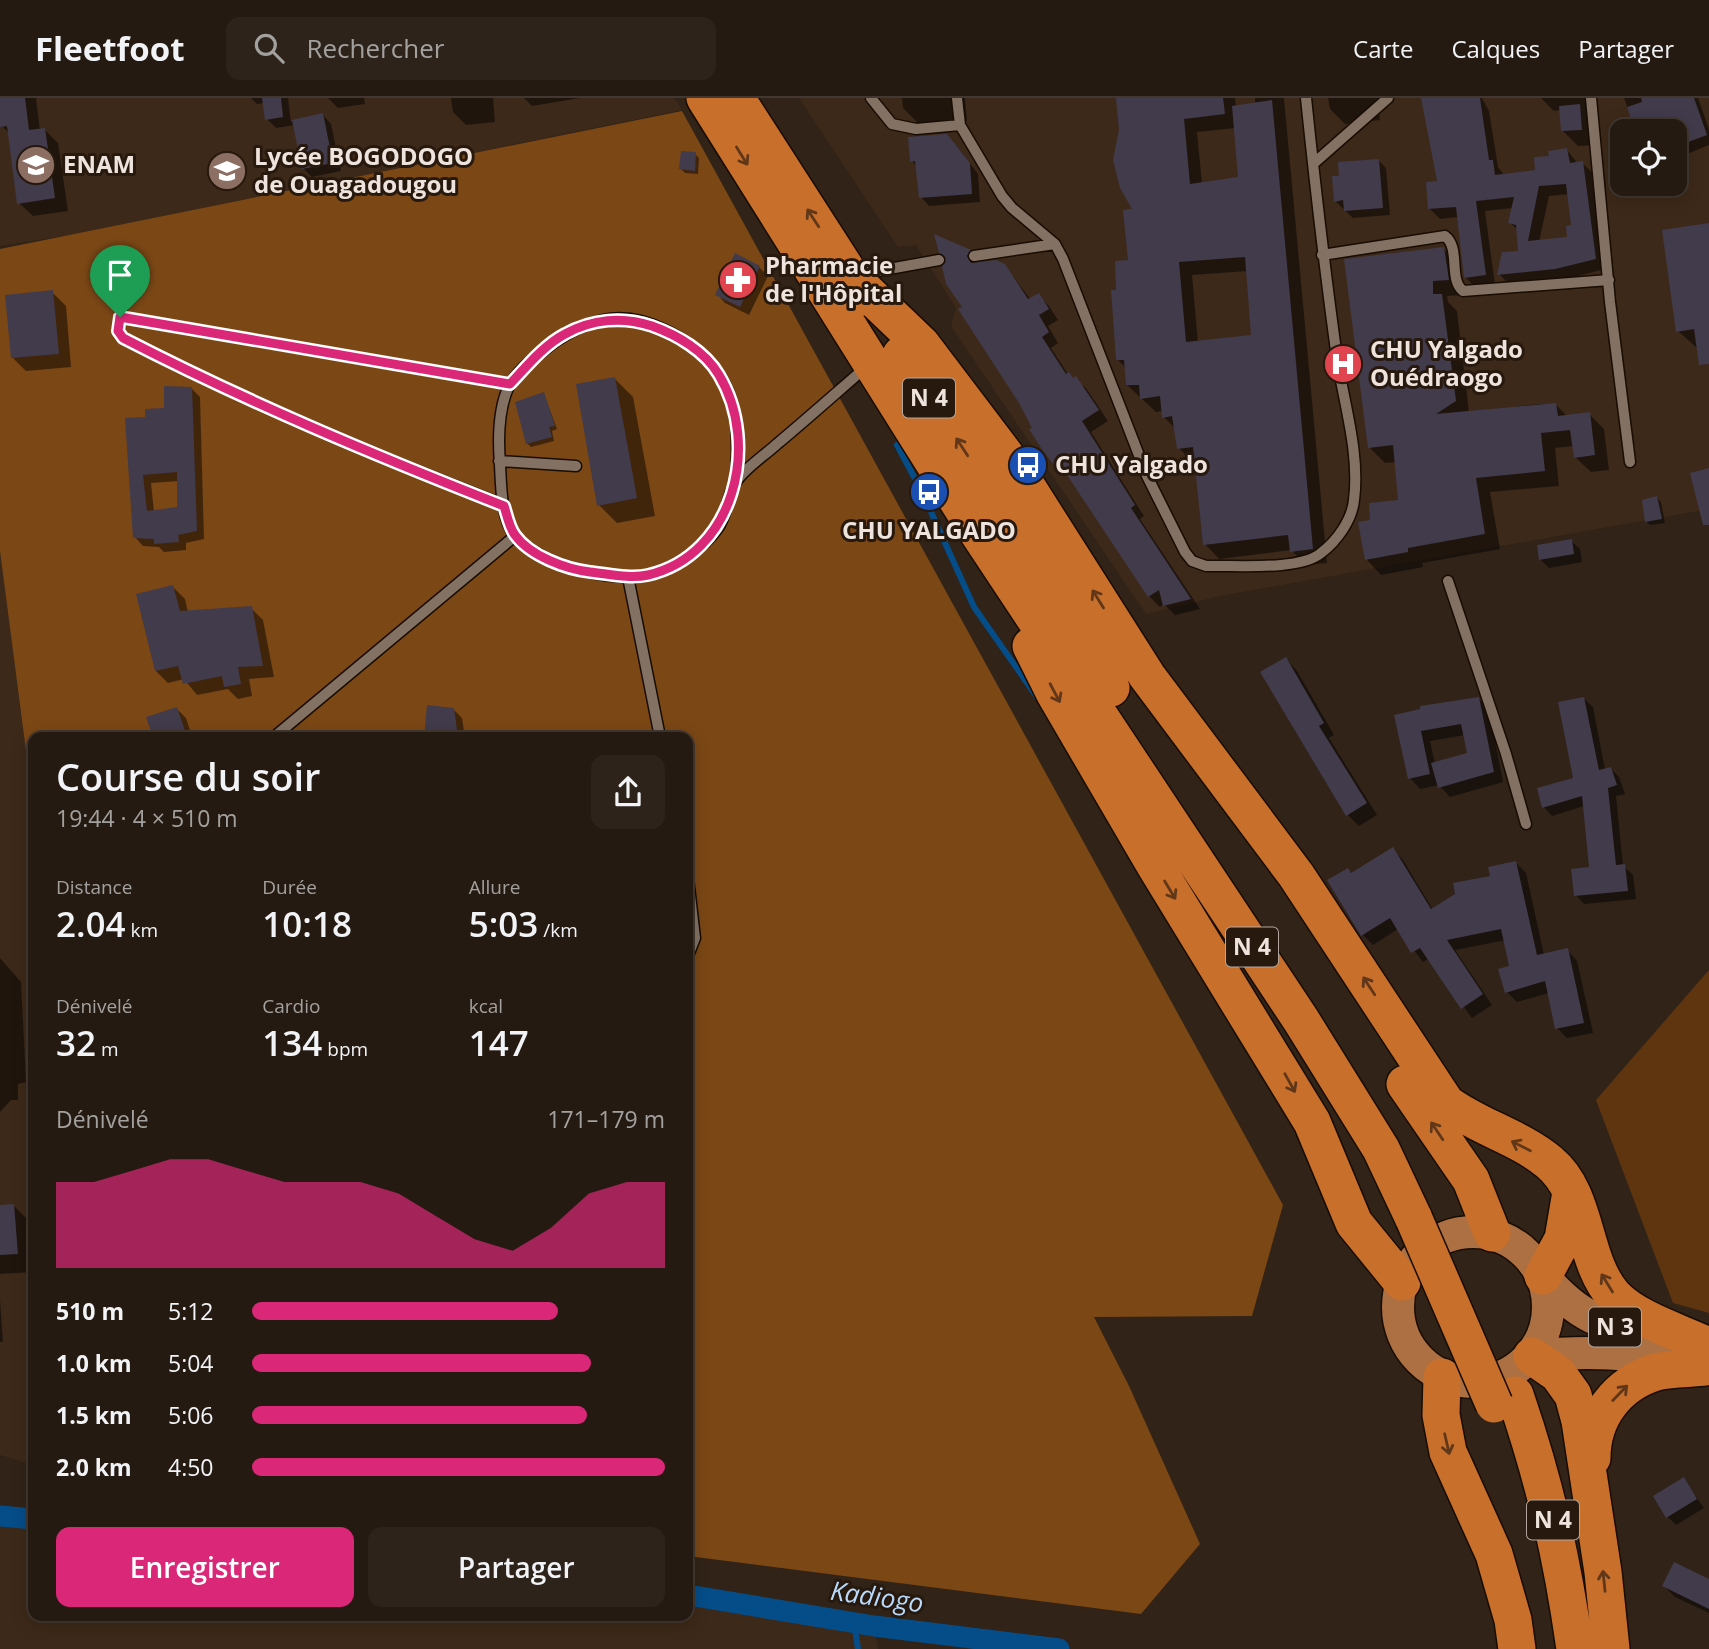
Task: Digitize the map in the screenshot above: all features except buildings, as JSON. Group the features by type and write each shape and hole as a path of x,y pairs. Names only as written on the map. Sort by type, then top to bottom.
{"highway":[{"name":"N 4","path":"705,98 871,363 985,513"},
{"name":"N 4","path":"736,98 850,276 985,513 1381,1149 1425,1215 1504,1400 1542,1474 1556,1534 1575,1649"},
{"path":"850,276 921,344 1014,468 1147,676 1296,875 1446,1103 1469,1121 1550,1162 1571,1191 1598,1270 1615,1297 1707,1356"},
{"path":"985,513 1239,834 1471,1180 1492,1233"},
{"path":"985,513 1055,694 1211,960 1282,1069 1312,1122 1354,1223 1402,1282"},
{"path":"1543,1276 1563,1239 1571,1191"},
{"path":"1532,1356 1558,1374 1573,1395 1592,1501 1611,1649"},
{"path":"1592,1501 1594,1429 1606,1408 1629,1384 1707,1356"},
{"path":"1442,1377 1441,1415 1448,1452 1494,1554 1517,1649"},
{"name":"N 4","path":"1504,1400 1535,1533 1553,1649"}],"main road":[{"path":"1442,1377 1423,1365 1404,1337 1398,1304 1402,1282 1420,1254 1448,1235 1470,1231 1492,1233"},
{"name":"N 3","path":"1492,1233 1514,1243 1533,1260 1566,1303 1609,1325 1707,1356"},
{"path":"1532,1356 1544,1333 1549,1307 1543,1276"},
{"name":"N 3","path":"1442,1377 1461,1383 1490,1381 1517,1369 1532,1356 1590,1350 1707,1356"}],"lane":[{"path":"871,98 892,124 916,129 960,125"},
{"path":"957,98 960,125 1012,208 1055,244 1147,476 1185,552 1192,561 1206,566 1298,563 1319,556 1346,524 1354,504 1356,481 1352,447 1322,254 1306,98"},
{"path":"1313,164 1388,98"},
{"path":"1591,98 1630,462"},
{"path":"1322,254 1445,236 1451,241 1457,284 1463,291 1609,280"},
{"path":"974,256 1055,244"},
{"path":"850,276 939,260"},
{"path":"125,288 118,331 123,338 219,387 359,449 504,506"},
{"path":"120,317 510,384"},
{"path":"604,319 637,321 666,331 694,347 719,374 731,402 738,439 736,480 718,528 702,545 673,565 649,575 628,577 580,570 556,562 515,536 504,506 499,461 499,427 510,384 564,334 604,319"},
{"path":"736,480 871,363"},
{"path":"499,461 576,466"},
{"path":"281,732 515,536"},
{"path":"628,577 659,732"},
{"path":"1448,581 1502,741 1526,824"},
{"path":"693,904 693,943"}],"shaded area":[{"name":"Lycée BOGODOGO de Ouagadougou","path":"0,98 674,98 682,110 81,233 0,246"},
{"name":"CHU Yalgado Ouédraogo","path":"799,98 1709,98 1709,509 1220,596 1146,614 951,326 956,308 916,245 898,247"},
{"path":"682,111 1283,1205 1252,1316 1094,1317 1129,1386 1200,1544 1141,1614 693,1557 693,732 28,732 28,767 0,551 0,249"},
{"path":"0,551 28,767 28,1463 0,1455"},
{"path":"1709,970 1709,1313 1673,1303 1596,1100"},
{"path":"0,1516 28,1519 28,1621 693,1621 693,1596 874,1626 878,1649 0,1649"}],"waterway":[{"path":"897,445 922,492 974,607 1037,697"},
{"name":"Kadiogo","path":"0,1516 28,1519"},
{"name":"Kadiogo","path":"693,1596 874,1626 1059,1649"},
{"path":"854,1622 858,1649"}],"place":[{"name":"ENAM","path":"36,165"},
{"name":"Lycée BOGODOGO de Ouagadougou","path":"227,171"},
{"name":"Pharmacie de l'Hôpital","path":"738,280"},
{"name":"CHU Yalgado Ouédraogo","path":"1343,364"},
{"name":"CHU Yalgado","path":"1028,465"},
{"name":"CHU YALGADO","path":"929,492"}],"route":[{"path":"120,317 510,384 564,334 604,319 637,321 666,331 694,347 719,374 731,402 738,439 736,480 727,511 718,528 702,545 673,565 649,575 628,577 580,570 556,562 515,536 504,506 359,449 219,387 123,338 118,331 120,317"}]}
